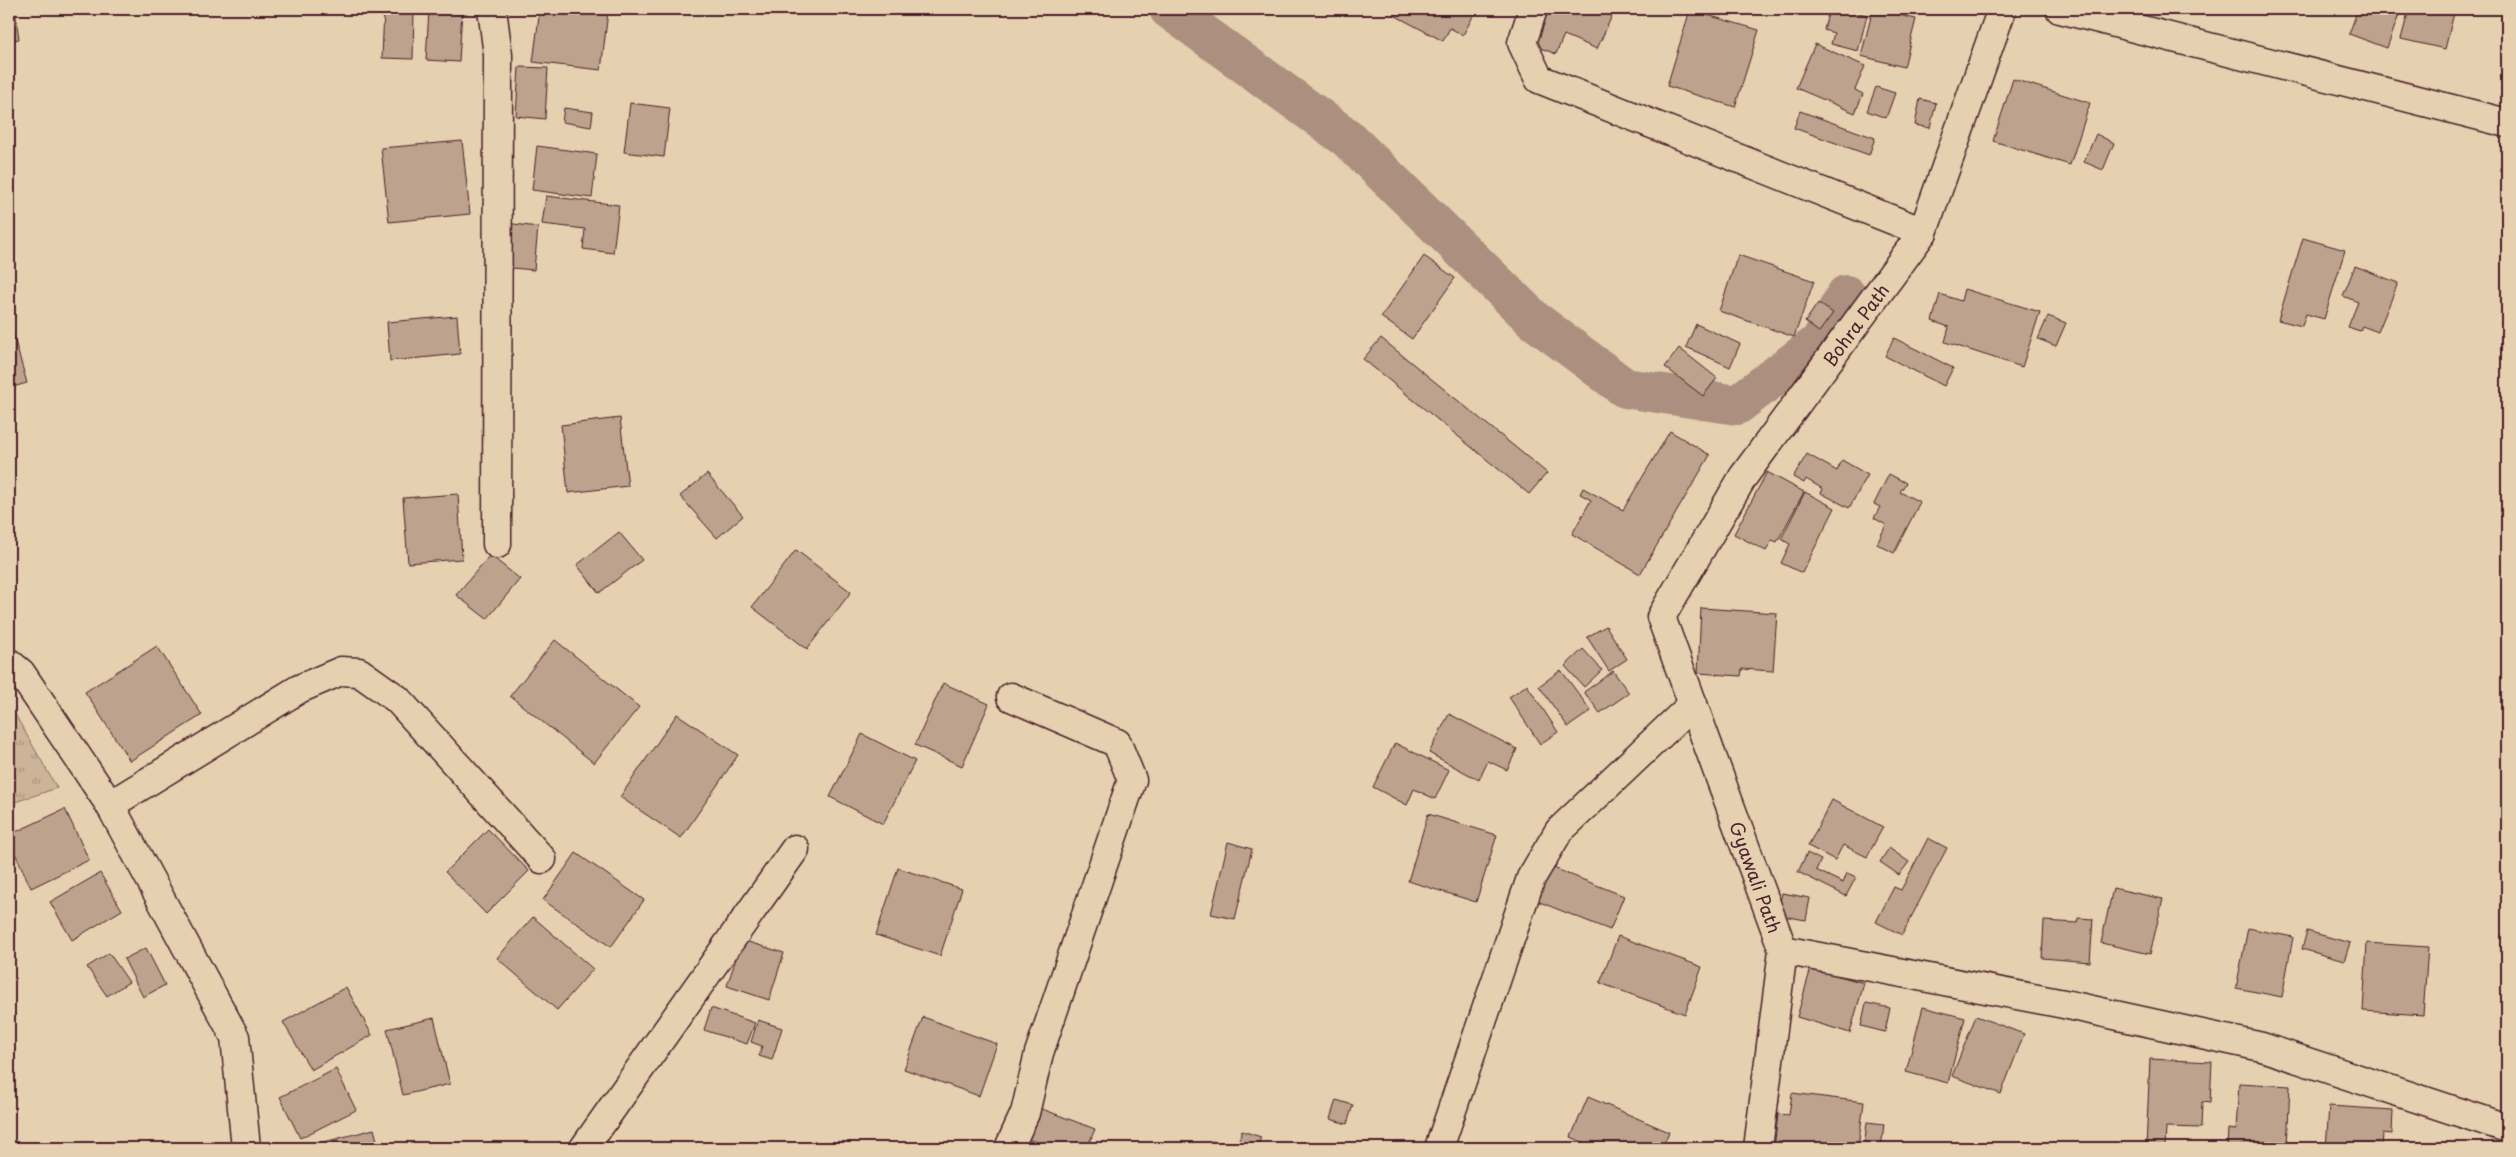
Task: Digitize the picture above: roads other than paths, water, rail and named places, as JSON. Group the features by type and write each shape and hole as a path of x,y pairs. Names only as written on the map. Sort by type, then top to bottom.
{"street":[{"path":"492,9 498,55 497,544"},
{"path":"1533,9 1522,43 1539,79 1923,232"},
{"name":"Bohra Path","path":"1661,617 1743,477 1923,232 2002,9"},
{"path":"2060,9 2507,123"},
{"name":"Gyawali Path","path":"1661,617 1783,950 1758,1148"},
{"path":"9,663 21,673 110,805 235,1037 246,1148"},
{"path":"110,805 299,689 341,671 359,672 397,699 542,859"},
{"path":"1009,1148 1026,1113 1039,1053 1132,780 1117,743 1010,696"},
{"path":"1439,1148 1531,878 1559,831 1693,704"},
{"path":"584,1148 795,849"},
{"path":"1783,950 2064,1004 2262,1047 2507,1128"}],"waterway":[{"path":"1169,9 1347,138 1534,320 1625,388 1737,405 1820,342 1846,295"}]}
